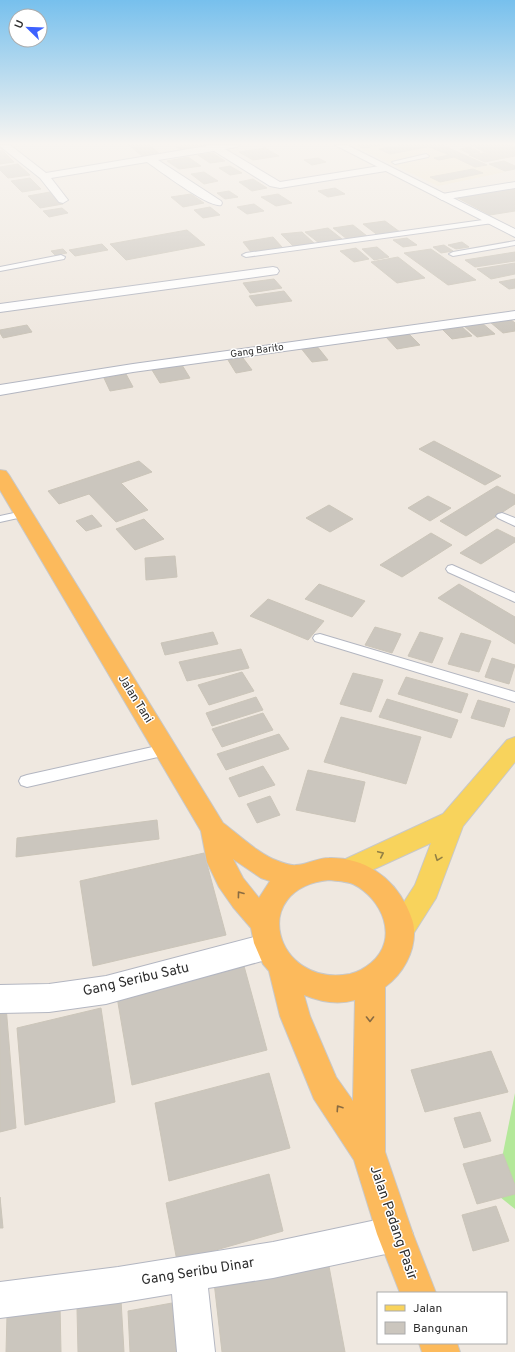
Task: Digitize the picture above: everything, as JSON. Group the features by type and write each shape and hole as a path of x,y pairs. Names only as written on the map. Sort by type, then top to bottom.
{"highway":[{"name":"Jalan Tani","path":"0,475 214,830 217,850 224,872 272,946"},
{"path":"214,830 253,860 270,870 296,877"},
{"path":"272,946 297,978 314,986 334,989 352,987 370,980 381,973 396,953 400,942 398,914 390,899 378,886 363,877 346,871 328,869 312,871 296,877 283,885 274,896 267,910 272,946 296,1016 325,1088 368,1152"},
{"path":"368,1152 370,980"},
{"name":"Jalan Padang Pasir","path":"368,1152 418,1292"}],"main road":[{"path":"400,930 426,890 452,821 515,746"},
{"path":"346,871 452,821"}],"street":[{"path":"464,208 515,234"},
{"path":"0,308 273,271"},
{"name":"Gang Barito","path":"0,390 133,368 515,315"},
{"name":"Gang Seribu Satu","path":"0,999 49,998 106,990 272,946"},
{"name":"Gang Seribu Dinar","path":"0,1300 118,1285 273,1260 396,1234"},
{"path":"188,1273 196,1352"}],"lane":[{"path":"246,255 490,221"},
{"path":"453,254 515,243"},
{"path":"0,269 61,257"},
{"path":"0,519 23,514"},
{"path":"502,516 515,522"},
{"path":"452,569 515,598"},
{"path":"320,638 515,697"},
{"path":"27,781 166,750"}],"green space":[{"path":"515,1093 515,1209 495,1193"}],"building":[{"path":"62,208 68,213 49,217 43,211"},
{"path":"211,208 220,215 203,218 194,210"},
{"path":"239,208 260,208 264,211 247,214"},
{"path":"477,208 515,208 515,211 490,215"},
{"path":"385,221 400,232 379,236 363,224"},
{"path":"353,225 367,236 347,239 333,228"},
{"path":"328,228 342,239 319,243 305,232"},
{"path":"187,230 205,245 126,260 110,244"},
{"path":"302,232 315,244 294,247 281,234"},
{"path":"273,237 282,247 251,252 243,242"},
{"path":"407,238 417,245 403,247 393,240"},
{"path":"462,242 469,247 456,249 448,245"},
{"path":"102,244 108,250 75,256 69,250"},
{"path":"444,245 453,251 441,253 433,247"},
{"path":"377,247 389,257 374,260 362,249"},
{"path":"356,248 369,259 354,262 340,251"},
{"path":"63,249 67,253 55,255 51,251"},
{"path":"431,249 476,280 448,285 404,253"},
{"path":"515,252 515,261 475,267 465,260"},
{"path":"398,257 425,278 397,283 371,262"},
{"path":"515,263 515,274 491,279 477,269"},
{"path":"274,279 282,288 250,293 243,283"},
{"path":"515,279 515,288 509,289 499,282"},
{"path":"284,291 292,301 256,306 249,296"},
{"path":"510,319 515,323 515,331 503,333 490,322"},
{"path":"482,323 495,334 477,337 464,326"},
{"path":"27,325 32,332 3,338 0,333 0,330"},
{"path":"461,326 472,336 452,339 442,329"},
{"path":"409,334 420,345 397,349 386,337"},
{"path":"316,345 328,360 312,362 300,347"},
{"path":"243,358 252,370 236,373 228,360"},
{"path":"182,365 190,378 160,383 152,370"},
{"path":"126,374 133,387 110,391 104,378"},
{"path":"434,441 501,476 485,485 419,449"},
{"path":"139,461 152,472 121,483 148,510 116,522 89,494 59,504 48,491"},
{"path":"497,486 515,495 515,504 466,536 440,521"},
{"path":"428,496 451,508 430,521 408,508"},
{"path":"329,505 353,519 330,532 306,518"},
{"path":"92,515 102,526 86,531 76,521"},
{"path":"144,519 164,539 135,550 116,529"},
{"path":"497,529 515,538 515,542 481,564 460,553"},
{"path":"431,533 452,545 402,577 380,565"},
{"path":"175,556 177,577 146,580 145,558"},
{"path":"319,584 365,601 352,617 305,599"},
{"path":"459,584 515,617 515,644 438,598"},
{"path":"268,599 324,621 308,640 250,616"},
{"path":"375,627 401,634 392,653 365,645"},
{"path":"213,632 218,644 165,655 161,643"},
{"path":"420,632 443,638 432,663 408,656"},
{"path":"461,633 491,641 479,672 448,664"},
{"path":"241,649 249,668 187,681 179,662"},
{"path":"492,658 515,665 509,684 485,677"},
{"path":"242,672 254,691 209,705 198,685"},
{"path":"353,673 383,680 371,712 340,704"},
{"path":"406,677 468,694 461,713 398,694"},
{"path":"256,697 263,710 212,726 206,713"},
{"path":"387,699 458,720 451,738 379,717"},
{"path":"478,700 510,709 504,727 471,718"},
{"path":"263,713 273,730 222,747 212,729"},
{"path":"341,717 421,737 406,784 324,762"},
{"path":"279,734 289,749 226,770 217,754"},
{"path":"263,766 275,785 239,797 229,778"},
{"path":"308,770 365,782 355,822 296,810"},
{"path":"270,796 280,815 257,823 247,804"},
{"path":"157,820 159,839 16,857 17,838"},
{"path":"204,853 226,935 93,966 80,881"},
{"path":"244,966 267,1050 132,1085 117,997"},
{"path":"6,1006 16,1128 0,1132 0,1007"},
{"path":"101,1008 115,1102 25,1125 17,1028"},
{"path":"491,1051 508,1092 425,1112 411,1070"},
{"path":"269,1073 290,1148 169,1181 155,1103"},
{"path":"480,1112 491,1141 464,1148 454,1118"},
{"path":"503,1154 515,1185 515,1194 477,1204 463,1164"},
{"path":"269,1174 283,1231 177,1261 166,1203"},
{"path":"0,1197 3,1228 0,1228"},
{"path":"496,1206 509,1241 473,1251 462,1215"},
{"path":"328,1261 345,1352 222,1352 214,1282"},
{"path":"121,1300 124,1352 78,1352 77,1309"},
{"path":"172,1303 176,1352 130,1352 128,1311"},
{"path":"60,1305 61,1352 6,1352 7,1315"}]}
